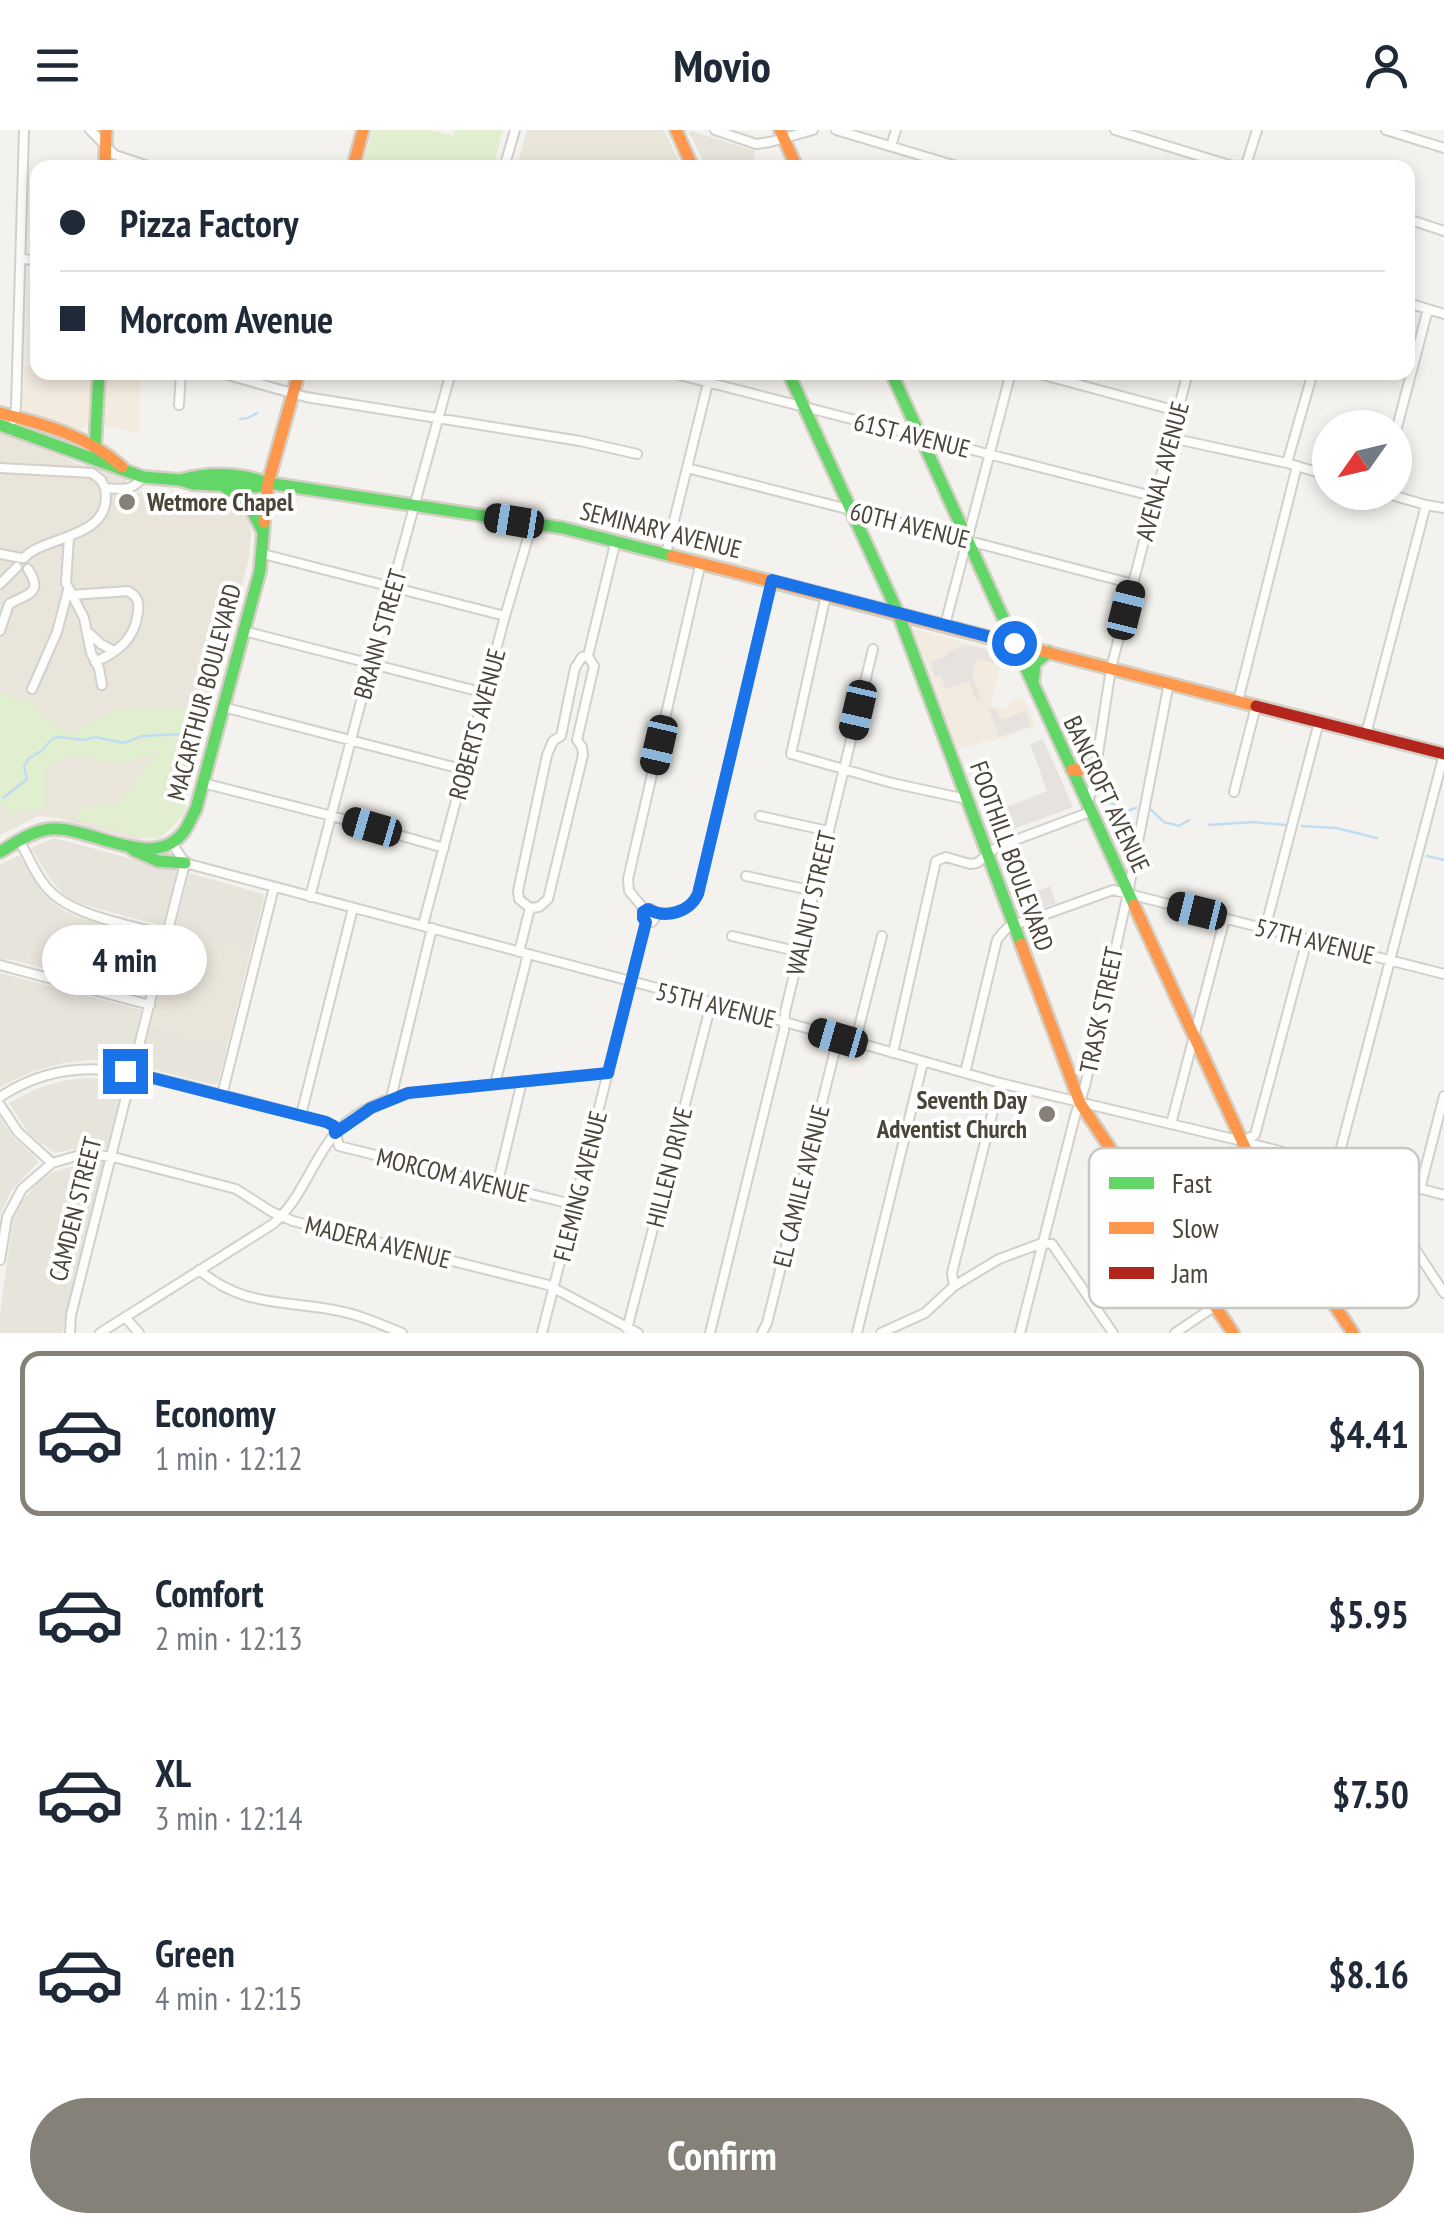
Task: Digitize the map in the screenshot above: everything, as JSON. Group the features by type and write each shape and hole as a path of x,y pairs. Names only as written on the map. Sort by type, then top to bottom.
{"street":[{"path":"8,424 21,259 24,130"},
{"path":"90,130 116,156 129,160"},
{"path":"105,160 106,130"},
{"path":"355,160 363,130"},
{"path":"506,160 514,130"},
{"path":"676,130 689,160"},
{"path":"715,130 756,144 782,134 814,130"},
{"path":"836,130 936,160"},
{"path":"891,146 896,130"},
{"path":"1115,130 1215,160"},
{"path":"1245,160 1257,130"},
{"path":"1386,130 1444,148"},
{"path":"782,134 793,160"},
{"path":"1415,222 1444,231"},
{"path":"21,259 30,260"},
{"path":"1415,305 1444,314"},
{"path":"1415,359 1428,309"},
{"path":"98,380 94,445 105,463"},
{"path":"179,405 181,380"},
{"path":"243,380 293,395 580,441 637,454"},
{"path":"268,483 297,380"},
{"name":"BRANN STREET","path":"310,897 448,380"},
{"name":"61ST AVENUE","path":"697,380 1156,497"},
{"name":"FOOTHILL BOULEVARD","path":"792,380 898,613 1080,1103 1110,1148"},
{"name":"BANCROFT AVENUE","path":"895,380 1245,1148"},
{"path":"944,625 1008,380"},
{"path":"1062,380 1177,411"},
{"name":"AVENAL AVENUE","path":"1089,808 1111,668 1186,380"},
{"path":"1238,701 1310,380"},
{"path":"1402,410 1409,380"},
{"path":"666,553 708,383"},
{"path":"0,413 8,424 143,477 222,486 268,483"},
{"path":"8,424 94,445 124,469"},
{"path":"1171,438 1312,470"},
{"path":"76,453 94,445"},
{"path":"0,468 92,473 101,480 107,497 100,516 92,524 70,538 29,551 0,584"},
{"name":"60TH AVENUE","path":"687,468 1132,584"},
{"path":"180,480 215,475 257,478 268,483"},
{"path":"105,488 129,490 143,477"},
{"name":"SEMINARY AVENUE","path":"268,483 616,540 1444,754"},
{"name":"MACARTHUR BOULEVARD","path":"172,844 192,822 244,632 263,554 268,483"},
{"path":"222,486 250,507 264,538"},
{"path":"1412,501 1444,508"},
{"path":"1366,734 1426,505"},
{"name":"ROBERTS AVENUE","path":"391,1098 444,848 532,524"},
{"path":"70,538 66,576 88,632 102,684"},
{"path":"577,740 594,666 588,656 616,540"},
{"path":"0,554 29,561 28,569 35,582 31,594 9,604 0,631"},
{"path":"263,554 505,616"},
{"path":"645,910 628,891 628,879 701,562"},
{"path":"645,910 656,914 681,912 698,894 772,580"},
{"path":"870,606 880,600 886,586"},
{"path":"70,592 121,590 135,595 138,604 134,631 114,652 94,662"},
{"path":"32,689 70,592"},
{"path":"826,594 791,754 966,799"},
{"path":"88,632 114,652"},
{"path":"244,632 484,692"},
{"name":"WALNUT STREET","path":"710,1333 872,649"},
{"path":"1033,686 1035,663 1049,652"},
{"path":"561,736 577,740 583,754 548,899 539,907 530,908 518,891 547,755 553,741 561,736 578,661 588,656"},
{"name":"TRASK STREET","path":"1020,1333 1080,1103 1128,894 1169,683"},
{"path":"570,697 586,700"},
{"path":"1234,792 1256,706"},
{"path":"223,707 465,770"},
{"path":"1266,929 1320,722"},
{"path":"1341,1148 1444,754"},
{"path":"1072,770 1096,764"},
{"path":"203,783 444,848"},
{"path":"893,1053 936,861 946,858 977,863 997,846 1089,808"},
{"path":"760,816 828,831"},
{"path":"0,852 46,830 59,829 130,847 154,850 172,844 185,863 147,858 130,847"},
{"path":"20,842 44,884 60,900 80,910 168,935"},
{"name":"55TH AVENUE","path":"185,863 1000,1083 1267,1148"},
{"name":"CAMDEN STREET","path":"70,1333 71,1315 185,863"},
{"path":"746,876 814,891"},
{"path":"222,1095 274,887"},
{"name":"57TH AVENUE","path":"1013,923 1113,890 1444,974"},
{"path":"301,1115 353,908"},
{"path":"495,1084 530,908"},
{"path":"645,910 642,916 646,922 654,920 656,914"},
{"path":"1171,1124 1225,918"},
{"name":"FLEMING AVENUE","path":"542,1333 646,922"},
{"path":"965,1073 997,940 1013,923"},
{"path":"732,936 800,952"},
{"path":"856,1042 882,936"},
{"path":"1242,1141 1256,1135 1307,940"},
{"path":"0,965 150,1004"},
{"name":"HILLEN DRIVE","path":"628,1328 711,1004"},
{"name":"EL CAMILE AVENUE","path":"762,1333 838,1038"},
{"path":"857,1333 923,1062"},
{"name":"MORCOM AVENUE","path":"0,1097 60,1073 88,1068 133,1072 326,1122 334,1126 338,1146 575,1206"},
{"path":"100,1333 282,1216 335,1133 359,1114 408,1093 608,1073"},
{"path":"497,1186 522,1081"},
{"path":"954,1286 952,1273 1000,1083"},
{"path":"1420,1189 1444,1096"},
{"path":"0,1105 18,1132 52,1164 31,1179 14,1200 4,1226 0,1260"},
{"name":"MADERA AVENUE","path":"52,1164 80,1156 111,1157 236,1188 292,1221 554,1288 638,1333"},
{"name":"55TH AVENUE","path":"1420,1189 1444,1195"},
{"path":"879,1333 925,1313 954,1286 999,1258 1042,1243 1052,1244 1089,1298"},
{"path":"1419,1255 1444,1293"},
{"path":"200,1270 223,1286 255,1300 334,1310 402,1333"},
{"path":"1096,1308 1113,1333"},
{"path":"1175,1333 1212,1308"},
{"name":"FOOTHILL BOULEVARD","path":"1216,1308 1233,1333"},
{"name":"BANCROFT AVENUE","path":"1336,1308 1353,1333"},
{"path":"125,1318 139,1333"}],"shaded area":[{"path":"527,130 664,130 679,160 519,160"},
{"path":"689,132 755,151 753,160 703,160"},
{"path":"24,366 30,366 30,380 140,380 140,433 89,423 79,429 22,411"},
{"path":"0,432 125,479 122,494 156,491 221,495 243,508 250,523 248,562 187,794 159,834 138,840 38,816 0,835"},
{"path":"914,629 1004,653 991,706 1007,710 1010,702 1023,697 1036,726 958,750"},
{"path":"967,645 1002,654 1000,664 976,659 972,673 981,699 976,701 969,681 946,689 940,675 934,676 930,662"},
{"path":"991,708 996,709 1001,720 1026,710 1031,726 999,737"},
{"path":"1043,739 1073,807 992,837 985,815 1047,791 1030,744"},
{"path":"54,838 177,871 163,926 81,904 63,894 31,848"},
{"path":"19,855 44,895 64,911 159,940 145,995 0,959 0,865"},
{"path":"189,873 263,894 251,950 175,929"},
{"path":"1050,886 1056,903 1021,915 1015,899"},
{"path":"175,929 251,950 227,1047 150,1027"},
{"path":"0,973 141,1010 129,1063 63,1063 0,1087"},
{"path":"150,1027 227,1047 218,1083 140,1066"},
{"path":"84,1078 124,1080 107,1148 55,1153 30,1135 9,1103 36,1089"},
{"path":"0,1117 38,1163 11,1191 0,1215"},
{"path":"85,1162 104,1162 63,1333 0,1333 13,1219 38,1182 51,1173"}],"green space":[{"path":"372,130 431,130 453,136 455,130 503,130 495,160 365,160"},
{"path":"0,693 29,703 70,734 116,710 161,706 205,713 191,760 185,811 159,839 75,819 81,809 120,801 156,752 123,765 73,755 46,767 45,808 9,815 0,801"}],"waterway":[{"path":"240,419 257,413"},
{"path":"192,734 209,723"},
{"path":"3,798 27,779 24,767 28,759 53,738 95,737 124,743 142,736 184,734"},
{"path":"1102,800 1124,812 1136,808"},
{"path":"1150,809 1164,822 1179,826 1189,820"},
{"path":"1209,825 1285,825"},
{"path":"1302,826 1336,828 1377,838"},
{"path":"1427,856 1444,860"}],"traffic: fast":[{"path":"95,448 99,380"},
{"path":"792,380 898,613 1021,944"},
{"path":"895,380 1134,905"},
{"path":"0,425 143,477 193,484 256,487 268,483"},
{"path":"180,480 213,475 246,477 563,528 672,556"},
{"path":"226,488 250,507 262,530"},
{"path":"0,852 50,829 140,848 157,848 172,842 185,830 196,809 260,571 264,522"},
{"path":"1033,682 1035,663 1049,652"},
{"path":"133,850 158,861 185,863"}],"traffic: slow":[{"path":"105,160 106,130"},
{"path":"355,160 363,130"},
{"path":"676,130 689,160"},
{"path":"780,130 793,160"},
{"path":"264,522 268,483 297,380"},
{"path":"0,413 80,439 122,467"},
{"path":"672,556 1256,706"},
{"path":"1072,770 1096,764"},
{"path":"1134,905 1245,1148"},
{"path":"1021,944 1080,1103 1110,1148"},
{"path":"1216,1308 1233,1333"},
{"path":"1336,1308 1353,1333"}],"traffic: jam":[{"path":"1256,706 1444,754"}],"place":[{"name":"Wetmore Chapel","path":"127,502"},
{"name":"Seventh Day Adventist Church","path":"1047,1114"}],"route":[{"path":"125,1071 326,1122 334,1126 335,1133 359,1114 408,1093 608,1073 646,922 643,912 681,912 698,894 772,580 1014,643"}]}
